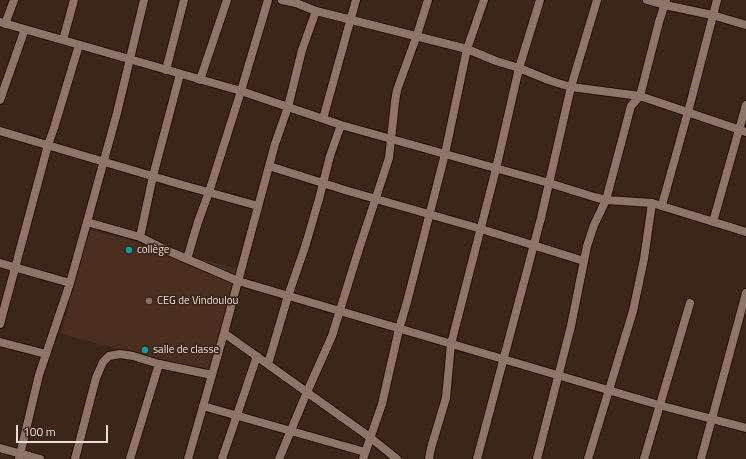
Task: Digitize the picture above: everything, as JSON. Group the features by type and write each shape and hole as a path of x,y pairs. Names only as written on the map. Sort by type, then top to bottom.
{"street":[{"path":"14,0 2,23 242,92 341,125 606,200 662,205 746,232"},
{"path":"63,40 74,0"},
{"path":"19,456 39,375 70,283 87,222 130,60 144,0"},
{"path":"166,70 184,0"},
{"path":"200,80 227,0"},
{"path":"187,259 242,92 268,0"},
{"path":"282,0 296,2 316,11 467,49 496,61 571,87 640,96 688,111 743,131"},
{"path":"323,119 356,0"},
{"path":"279,459 307,392 330,343 389,158 397,90 417,36 428,0"},
{"path":"203,406 290,431 364,455 382,404 399,328 445,154 467,49 484,0"},
{"path":"429,459 430,448 446,398 450,370 451,344 496,169 519,68 540,0"},
{"path":"477,459 549,183 571,87 597,0"},
{"path":"647,0 666,2 746,25"},
{"path":"662,205 716,0"},
{"path":"537,459 571,326 584,261 594,225 606,200 631,106 640,96 659,22 666,2"},
{"path":"188,459 269,166 279,131 288,107 302,50 316,11"},
{"path":"0,100 25,29"},
{"path":"0,324 48,145 79,45"},
{"path":"140,237 153,176 180,74"},
{"path":"713,222 743,131 746,105"},
{"path":"268,364 288,296 306,244 324,183 330,156 341,125"},
{"path":"0,131 258,206"},
{"path":"269,166 584,261"},
{"path":"588,459 633,311 644,259 652,203"},
{"path":"87,222 140,237 238,281 659,405 746,428"},
{"path":"0,263 70,283"},
{"path":"701,459 744,305 746,293"},
{"path":"644,459 690,303"},
{"path":"224,333 371,438 397,459"},
{"path":"0,342 46,354"},
{"path":"75,459 96,378 103,362 109,356 120,354 133,356 159,364 212,375"},
{"path":"222,459 257,356"},
{"path":"130,459 159,364"},
{"path":"0,448 19,456 40,459"}],"shaded area":[{"name":"CEG de Vindoulou","path":"88,229 237,269 211,373 61,334"}],"place":[{"name":"collège","path":"129,250"},
{"name":"CEG de Vindoulou","path":"149,301"},
{"name":"salle de classe","path":"145,350"}]}
